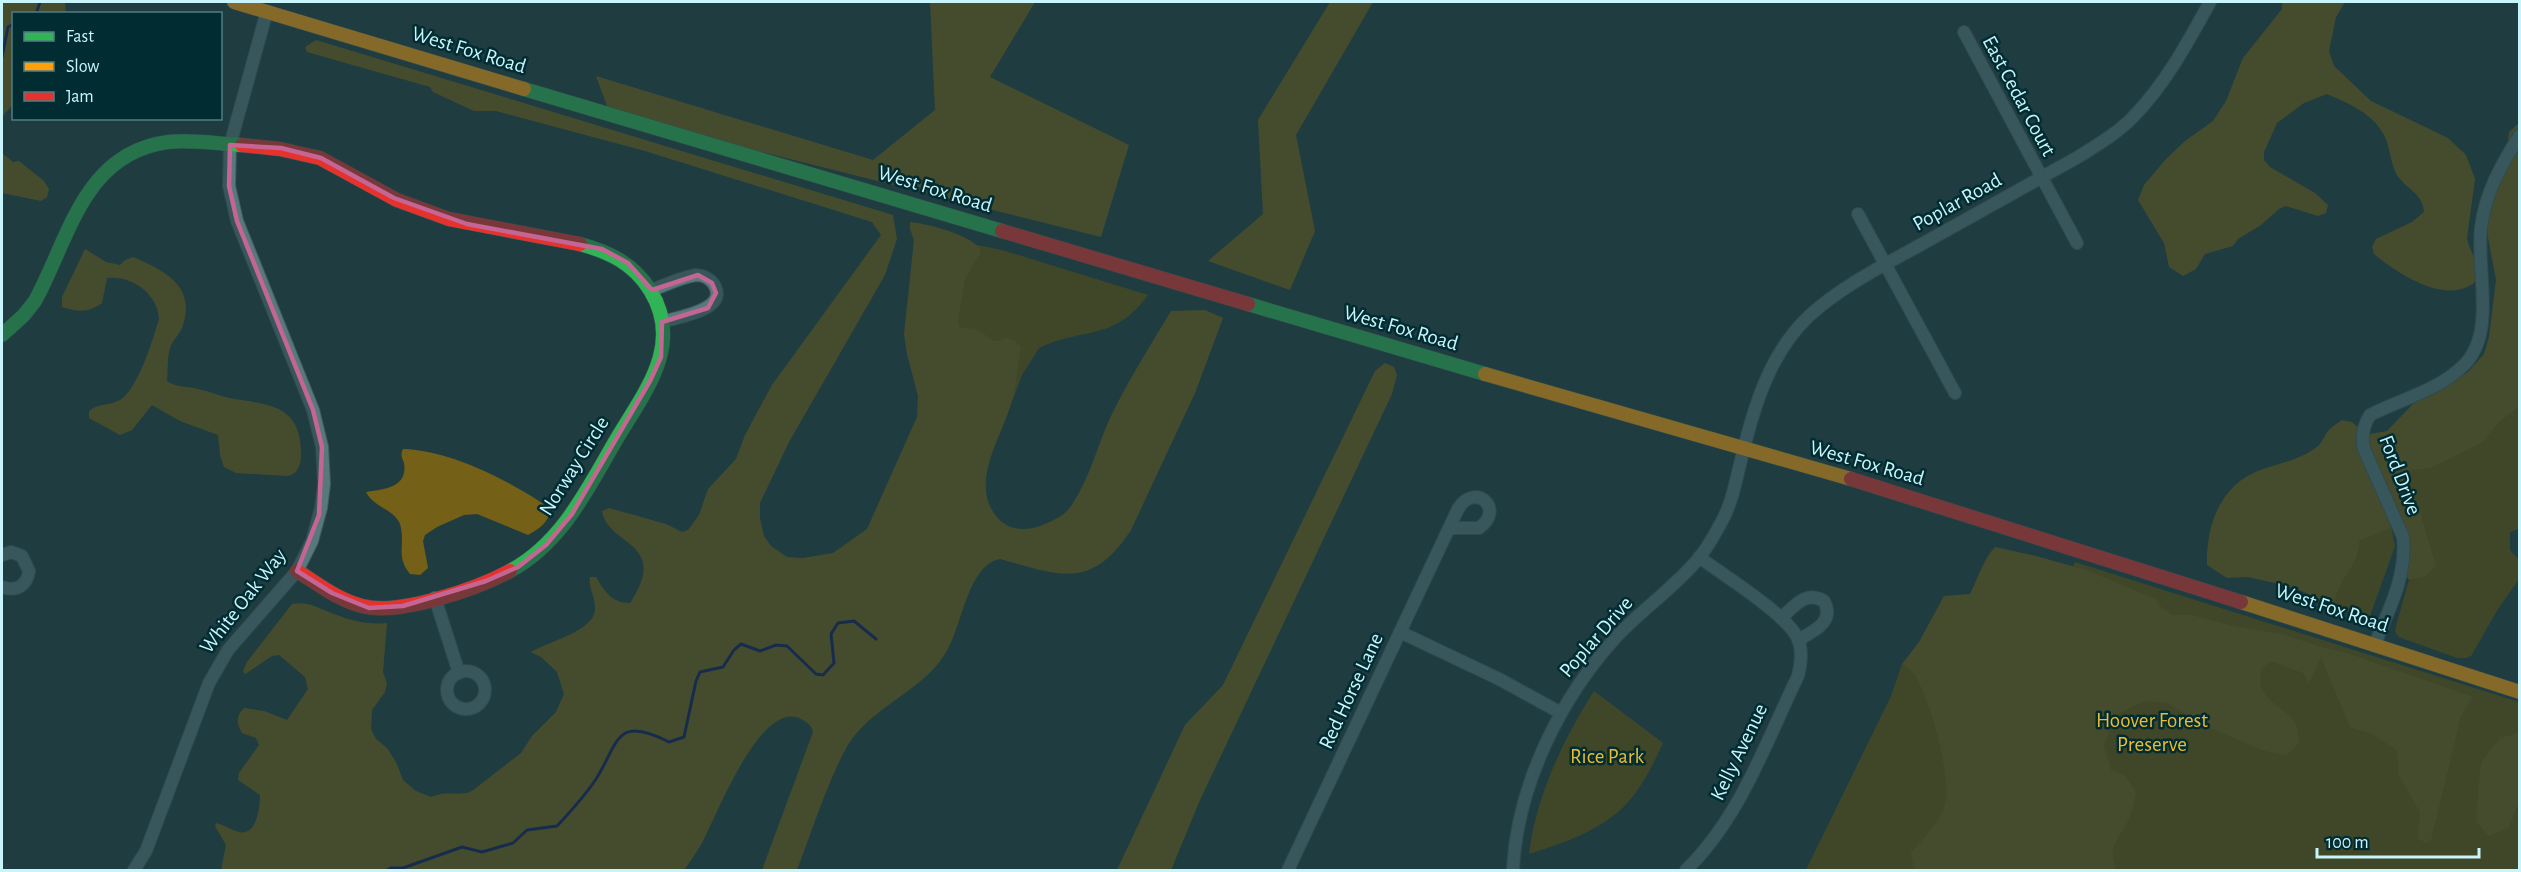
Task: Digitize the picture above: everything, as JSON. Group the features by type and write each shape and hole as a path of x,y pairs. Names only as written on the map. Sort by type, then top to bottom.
{"street":[{"name":"West Fox Road","path":"234,2 1337,331 2016,529 2520,692"},
{"name":"Poplar Road","path":"1744,449 1758,398 1779,354 1809,317 1847,287 2041,178 2107,138 2133,117 2168,74 2210,2"},
{"name":"White Oak Way","path":"134,870 146,851 209,683 228,650 297,571 312,541 324,484 322,447 313,410 237,221 229,186 230,145 267,11"},
{"name":"East Cedar Court","path":"1964,32 2077,243"},
{"name":"Ford Drive","path":"2375,644 2398,586 2404,564 2404,552 2403,537 2364,448 2362,440 2364,424 2370,415 2443,382 2464,365 2478,346 2482,320 2481,229 2489,190 2520,135"},
{"path":"2,335 19,321 34,303 52,269 83,197 104,171 127,156 172,142 230,145"},
{"name":"Norway Circle","path":"230,145 281,148 321,158 355,174 394,198 467,224 602,249 628,263 651,290 664,332 661,357 650,381 573,514 546,545 518,567 486,581 435,598 403,606 369,608 332,593 297,571"},
{"path":"1858,214 1955,393"},
{"path":"651,290 698,275 708,279 715,288 715,299 708,308 662,322"},
{"name":"Poplar Drive","path":"1513,870 1514,842 1520,814 1561,713 1600,655 1700,557 1724,518 1744,449"},
{"name":"Red Horse Lane","path":"1288,870 1450,528"},
{"path":"2,555 17,553 26,560 29,571 26,581 18,588 2,587"},
{"path":"1700,557 1781,618 1798,640 1816,629 1826,619 1828,613 1824,601 1810,596 1804,597 1781,618"},
{"path":"435,598 459,673"},
{"path":"1400,632 1488,674 1561,713"},
{"name":"Kelly Avenue","path":"1686,870 1722,828 1764,746 1798,676 1801,653 1798,640"}],"highlighted area":[{"path":"230,145 281,148 321,158 394,198 467,224 602,249 628,263 652,290 698,275 712,283 716,293 708,308 662,322 661,357 650,381 572,514 546,545 518,567 486,581 403,606 369,608 332,593 297,571 319,515 322,447 313,410 237,221 229,186"}],"green space":[{"path":"977,245 1002,250 1148,295 1135,310 1110,327 1069,337 1039,348 1022,375 1010,407 1021,348 992,341 978,330 960,327 958,322 965,280 980,254"},
{"path":"2519,407 2519,529 2510,532 2510,550 2519,560 2519,579 2498,609 2471,656 2457,658 2399,637 2395,632 2396,626 2409,580 2424,577 2419,509 2402,478 2407,471 2431,468 2482,443 2498,423"},
{"path":"2391,525 2395,546 2370,616 2363,618 2332,606 2342,582 2356,560 2360,539"},
{"name":"Hoover Forest Preserve","path":"2075,562 2519,702 2519,870 1806,870 1891,696 1902,664 1905,666 1913,650 2022,685"},
{"name":"Rice Park","path":"1594,691 1663,743 1638,789 1617,812 1582,834 1529,854 1538,811 1552,769"}],"shaded area":[{"path":"2,2 65,2 66,12 12,12 12,105 2,117"},
{"path":"930,2 1035,2 990,77 1129,145 1101,237 610,114 596,76 873,160 935,110"},
{"path":"1330,2 1373,2 1296,135 1315,231 1290,290 1208,261 1263,214 1258,120"},
{"path":"2282,2 2345,2 2336,17 2329,51 2334,66 2371,101 2448,138 2466,155 2475,179 2467,238 2478,272 2472,285 2456,290 2431,287 2406,276 2374,254 2372,247 2376,239 2412,222 2424,212 2423,206 2421,200 2397,175 2386,139 2369,116 2327,94 2304,103 2277,123 2264,152 2264,160 2270,167 2315,193 2328,205 2326,213 2318,216 2286,206 2238,239 2233,246 2205,254 2196,269 2183,276 2169,267 2164,243 2138,200 2144,185 2185,141 2213,121 2226,101 2243,58 2282,9"},
{"path":"316,40 893,215 897,239 885,275 789,442 760,503 760,519 764,536 771,546 787,557 803,558 833,553 867,529 917,417 918,396 904,334 914,240 910,222 937,227 957,234 980,248 980,254 965,280 958,322 960,327 978,330 994,341 1006,338 1015,341 1021,348 1012,400 988,467 986,480 986,492 994,513 999,520 1013,528 1028,529 1045,524 1060,517 1071,506 1088,474 1117,404 1171,311 1205,310 1223,318 1195,393 1131,530 1102,563 1088,570 1057,573 1000,559 989,564 980,573 966,599 945,654 922,680 866,724 844,752 797,870 762,870 813,732 803,720 786,717 771,726 756,742 742,763 702,843 684,870 221,870 226,845 215,826 216,823 245,832 254,825 259,806 260,795 238,780 239,773 259,745 256,738 242,733 238,723 239,714 244,708 264,711 287,720 308,689 305,677 279,655 272,656 245,674 243,671 247,662 292,604 309,605 360,622 387,623 383,672 387,683 385,692 372,710 371,729 376,739 387,748 403,780 416,791 431,797 472,791 521,753 532,736 556,712 564,694 557,672 541,657 531,652 579,630 593,617 595,605 590,577 596,577 614,599 630,603 641,583 644,567 640,556 606,522 602,511 609,508 666,524 682,532 688,530 699,515 708,489 736,459 745,435 772,385 881,235 872,222 645,151 496,111 474,111 433,92 430,87 307,52 305,47"},
{"path":"2519,123 2519,407 2498,423 2482,443 2431,468 2407,471 2402,478 2419,509 2436,566 2424,577 2409,580 2406,575 2408,549 2391,525 2389,529 2360,540 2356,560 2342,582 2332,606 2298,589 2248,577 2227,578 2207,565 2209,535 2213,520 2219,507 2236,484 2248,475 2312,450 2319,445 2328,431 2342,420 2352,422 2362,431 2370,434 2387,431 2414,403 2468,372 2484,354 2489,337 2496,280 2487,232 2492,192 2505,163 2509,132"},
{"path":"2,153 13,162 19,161 44,181 49,189 47,197 41,201 2,193"},
{"path":"85,249 106,262 120,265 133,257 157,268 176,282 182,291 186,314 182,328 170,348 167,381 178,386 280,410 296,426 300,439 301,459 296,472 287,476 236,473 224,467 218,435 180,421 152,405 132,430 120,435 89,418 89,411 120,400 133,386 144,363 159,319 158,310 149,294 134,283 116,278 107,278 102,303 92,309 83,311 62,307 62,297"},
{"path":"1385,363 1394,367 1397,375 1392,394 1200,800 1171,870 1117,870 1185,725 1223,685 1375,371"},
{"path":"403,449 441,455 500,478 551,509 548,518 528,535 477,514 464,515 425,535 423,541 428,568 420,575 410,574 403,561 400,524 366,492 393,486 402,478"},
{"path":"1995,547 2089,571 2155,599 2172,615 2191,615 2237,627 2285,635 2344,652 2473,697 2461,715 2431,840 2426,843 2418,838 2420,812 2399,776 2397,750 2372,734 2350,727 2321,657 2309,683 2303,673 2271,661 2261,669 2260,685 2272,702 2295,723 2298,732 2299,743 2287,755 2265,751 2201,724 2168,703 2144,701 2114,716 2104,746 2111,770 2125,776 2136,792 2130,816 2114,847 2113,854 2117,870 1914,870 1911,853 1938,820 1944,808 1946,780 1939,741 1922,688 1912,671 1902,664 1919,642 1944,596 1970,594 1984,563"},
{"path":"2519,733 2519,801 2509,827 2489,836 2476,821 2481,763 2500,738"}],"waterway":[{"path":"37,12 40,2"},
{"path":"2,57 8,27 12,25"},
{"path":"387,870 403,868 462,847 482,852 513,843 527,830 557,826 592,785 621,736 628,732 638,731 669,742 684,737 700,672 723,667 734,650 741,644 760,651 776,645 787,646 816,674 823,675 834,663 831,634 838,623 854,621 876,639"}],"traffic: fast":[{"path":"524,89 1002,231"},
{"path":"2,335 24,315 35,301 82,202 116,163 139,149 168,142 196,141 242,145"},
{"path":"510,571 543,547 570,516 646,391 661,352 663,332 660,311 650,290 636,273 619,260 580,244"},
{"path":"1248,304 1485,374"}],"traffic: slow":[{"path":"234,2 524,89"},
{"path":"1485,374 1851,479"},
{"path":"2241,602 2520,692"}],"traffic: jam":[{"path":"242,145 280,149 320,158 397,200 449,219 580,244"},
{"path":"1002,231 1248,304"},
{"path":"1851,479 2241,602"},
{"path":"297,571 345,600 377,608 396,607 437,599 458,593 510,571"}]}
